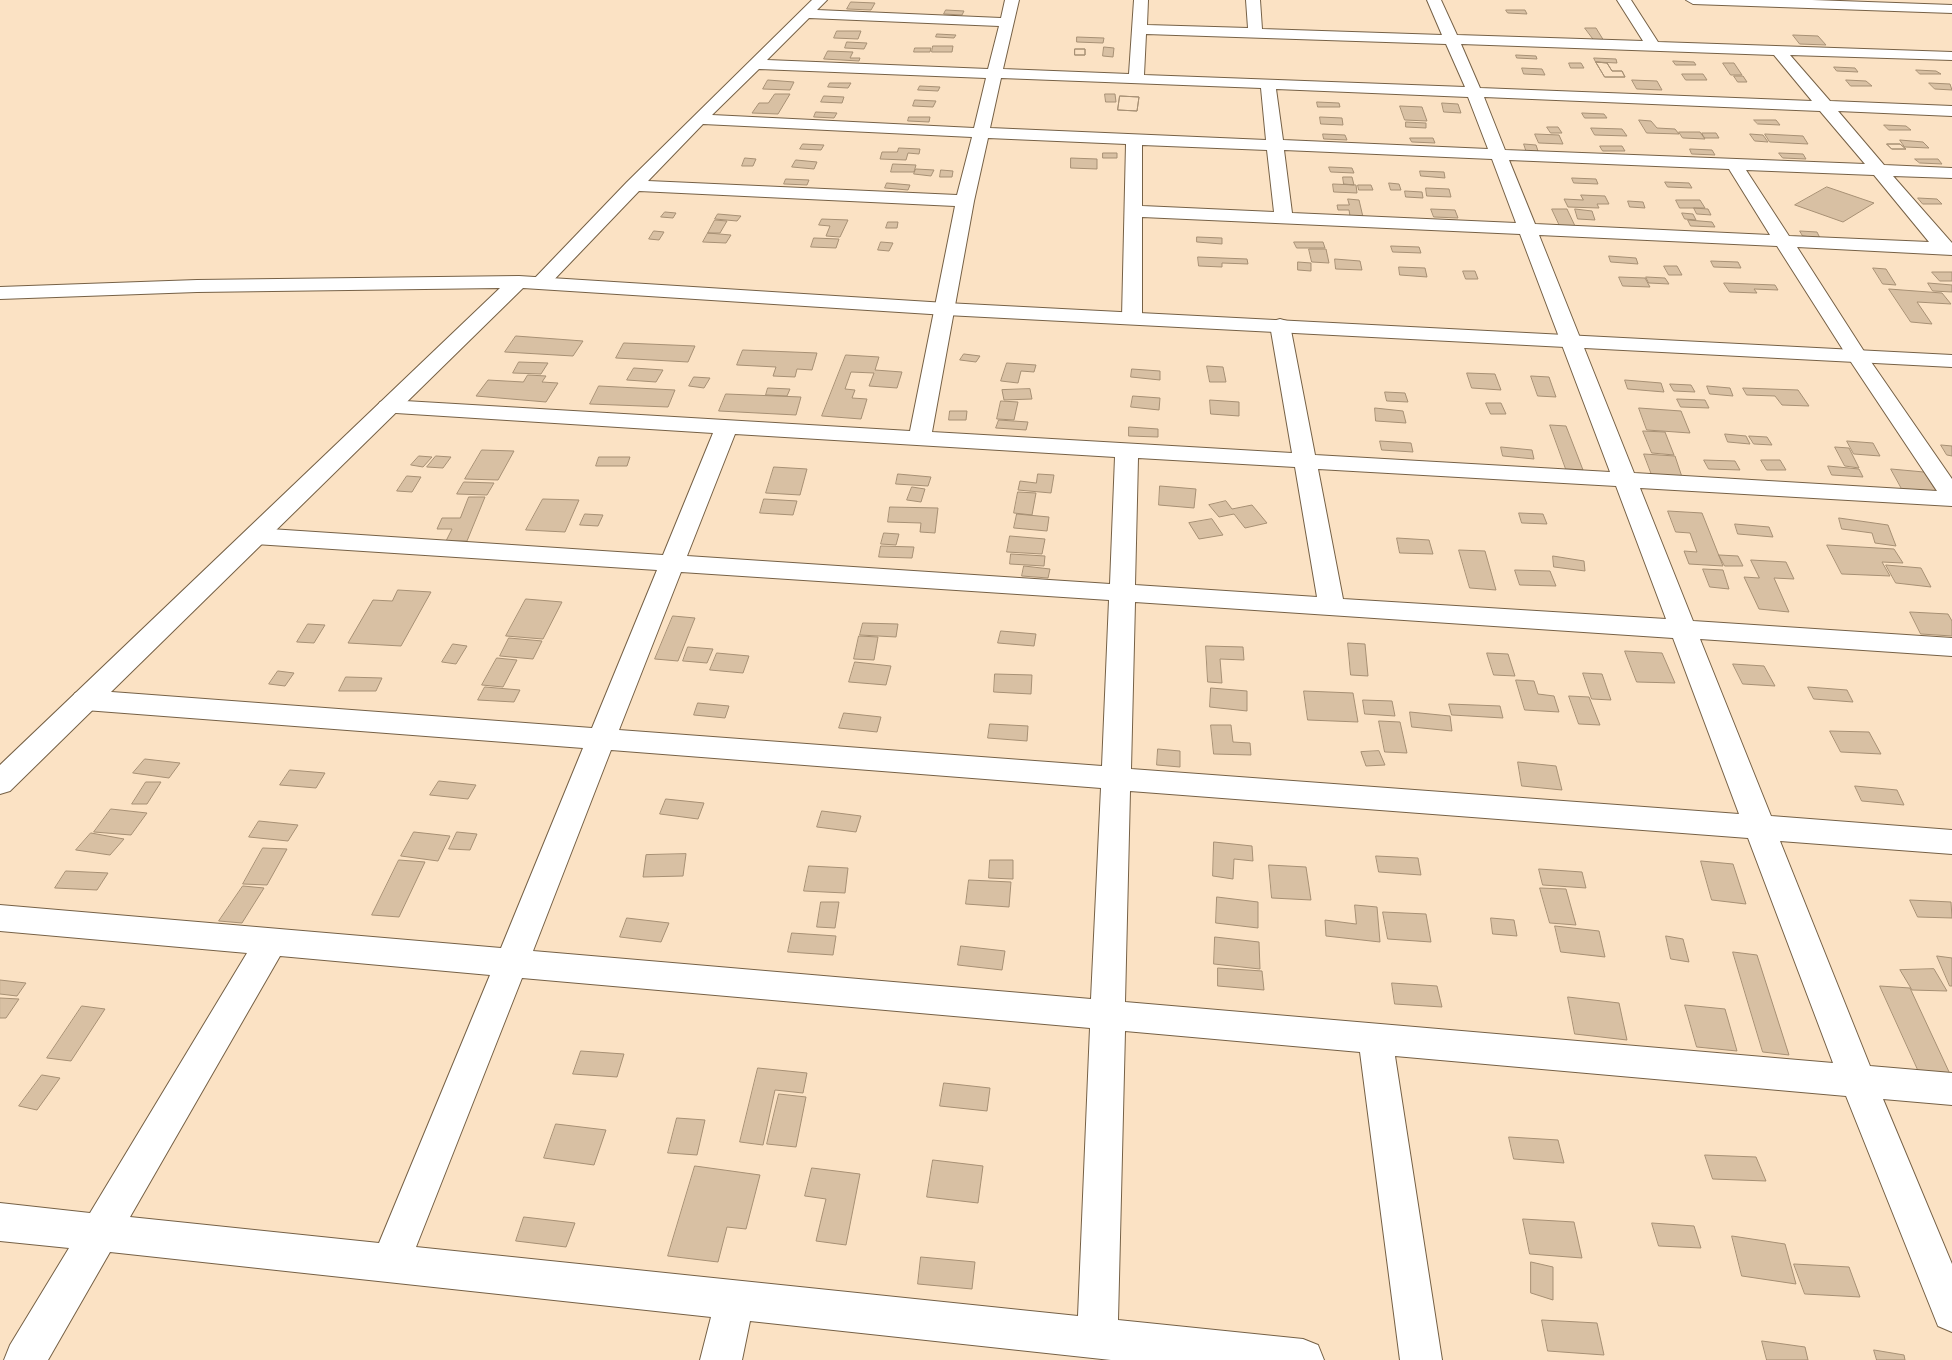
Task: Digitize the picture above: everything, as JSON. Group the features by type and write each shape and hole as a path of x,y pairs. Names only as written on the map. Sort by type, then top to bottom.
{"street":[{"path":"0,783 514,285 530,282 633,186 820,0"},
{"path":"920,438 965,201 1012,0"},
{"path":"1136,79 1141,0"},
{"path":"1253,0 1256,32"},
{"path":"1434,0 1474,91 1627,480 1858,1081 1952,1312"},
{"path":"1624,0 1653,45"},
{"path":"1693,0 1861,3 1952,9"},
{"path":"806,14 1006,22"},
{"path":"1139,29 1952,56"},
{"path":"1778,50 1948,248"},
{"path":"755,64 1952,111"},
{"path":"1268,84 1284,218"},
{"path":"699,119 1134,140 1952,173"},
{"path":"1132,317 1134,140"},
{"path":"1734,164 1857,356 1952,497"},
{"path":"633,186 965,201"},
{"path":"1133,211 1948,248"},
{"path":"0,293 197,286 530,282 946,308 1952,361"},
{"path":"1280,325 1332,607"},
{"path":"388,407 1627,480 1952,497"},
{"path":"390,1264 727,427"},
{"path":"1097,1338 1127,450"},
{"path":"255,536 1952,647"},
{"path":"85,700 600,741 1952,842"},
{"path":"0,918 1952,1089"},
{"path":"25,1360 271,942"},
{"path":"1375,1038 1421,1360"},
{"path":"0,1222 1303,1360"},
{"path":"721,1360 735,1300"}],"building":[{"path":"851,2 875,3 871,10 847,9"},
{"path":"946,10 964,11 962,15 944,14"},
{"path":"1506,10 1525,10 1527,14 1508,13"},
{"path":"1585,28 1596,28 1604,41 1594,40"},
{"path":"837,31 861,31 858,39 834,38"},
{"path":"937,34 956,35 954,38 936,37"},
{"path":"1793,35 1818,36 1826,45 1800,44"},
{"path":"1077,37 1104,38 1103,43 1077,42"},
{"path":"847,42 867,43 864,49 845,48"},
{"path":"933,46 953,46 952,52 932,52"},
{"path":"1104,47 1114,48 1113,57 1103,56"},
{"path":"915,48 931,48 930,52 914,52"},
{"path":"1075,49 1085,49 1085,55 1075,55"},
{"path":"1075,49 1085,49 1085,55 1075,55"},
{"path":"828,51 853,52 850,58 860,58 859,61 824,59"},
{"path":"1516,55 1536,56 1537,59 1517,58"},
{"path":"1594,58 1616,59 1617,63 1596,62"},
{"path":"1673,61 1694,62 1696,65 1676,65"},
{"path":"1596,62 1607,63 1612,71 1622,71 1625,77 1605,77"},
{"path":"1596,62 1607,63 1612,71 1622,71 1625,77 1605,77"},
{"path":"1569,63 1581,63 1584,68 1571,68"},
{"path":"1723,63 1734,63 1742,75 1731,75"},
{"path":"1834,67 1855,68 1858,72 1837,71"},
{"path":"1522,68 1542,69 1545,75 1524,74"},
{"path":"1916,70 1936,71 1941,74 1920,74"},
{"path":"1682,74 1703,74 1707,80 1686,80"},
{"path":"1734,76 1743,76 1747,82 1738,82"},
{"path":"768,80 794,82 790,90 763,89"},
{"path":"1632,80 1657,81 1662,90 1637,89"},
{"path":"1846,80 1866,81 1872,86 1851,86"},
{"path":"830,83 851,83 848,88 828,87"},
{"path":"1929,83 1950,84 1952,90 1935,89"},
{"path":"920,86 940,87 938,91 918,90"},
{"path":"775,94 790,94 778,114 752,113 759,103 768,103"},
{"path":"1105,94 1115,94 1116,102 1106,102"},
{"path":"824,96 844,97 842,103 821,102"},
{"path":"1120,96 1139,97 1137,111 1118,110"},
{"path":"1120,96 1139,97 1137,111 1118,110"},
{"path":"915,100 936,101 933,107 913,106"},
{"path":"1317,102 1339,103 1340,107 1318,107"},
{"path":"1442,103 1458,104 1461,113 1444,112"},
{"path":"1400,106 1422,107 1427,121 1405,120"},
{"path":"816,112 837,113 834,118 814,117"},
{"path":"1582,113 1604,114 1607,118 1585,118"},
{"path":"909,117 930,117 929,122 908,121"},
{"path":"1320,117 1342,118 1343,125 1321,124"},
{"path":"1639,120 1651,121 1657,128 1675,129 1679,134 1647,133"},
{"path":"1754,120 1776,120 1780,125 1758,124"},
{"path":"1406,122 1426,123 1426,128 1406,127"},
{"path":"1884,125 1906,126 1911,130 1889,130"},
{"path":"1547,127 1558,127 1562,133 1551,133"},
{"path":"1591,128 1622,129 1627,136 1595,135"},
{"path":"1679,132 1700,132 1705,139 1683,138"},
{"path":"1702,133 1716,133 1719,138 1705,138"},
{"path":"1323,134 1345,135 1347,140 1324,139"},
{"path":"1535,134 1559,135 1563,144 1539,143"},
{"path":"1750,134 1763,135 1768,142 1755,141"},
{"path":"1765,134 1803,136 1808,144 1770,142"},
{"path":"1410,138 1433,138 1435,143 1412,142"},
{"path":"1900,140 1923,142 1929,148 1905,147"},
{"path":"803,144 824,145 821,150 800,149"},
{"path":"1524,144 1536,145 1539,154 1527,153"},
{"path":"1887,144 1900,144 1906,149 1892,149"},
{"path":"1887,144 1900,144 1906,149 1892,149"},
{"path":"1600,146 1622,146 1625,151 1603,151"},
{"path":"899,148 920,149 919,154 908,153 906,160 880,159 882,152 897,152"},
{"path":"1690,149 1712,150 1715,155 1692,154"},
{"path":"1103,153 1117,153 1117,158 1103,158"},
{"path":"1779,153 1803,154 1806,159 1783,158"},
{"path":"745,158 756,159 753,166 742,166"},
{"path":"1071,158 1097,159 1097,169 1071,168"},
{"path":"1915,159 1938,159 1942,164 1920,163"},
{"path":"796,160 817,162 814,169 792,167"},
{"path":"893,164 916,165 914,172 891,172"},
{"path":"1329,167 1352,168 1354,173 1331,172"},
{"path":"916,169 934,170 931,176 914,174"},
{"path":"941,170 953,171 952,177 940,177"},
{"path":"1420,171 1444,172 1445,178 1421,176"},
{"path":"1343,177 1352,177 1354,185 1344,184"},
{"path":"1572,178 1596,179 1598,184 1574,183"},
{"path":"786,179 809,180 807,185 784,184"},
{"path":"1665,182 1689,183 1692,188 1668,187"},
{"path":"887,183 910,185 908,190 885,188"},
{"path":"1389,183 1399,184 1401,190 1391,190"},
{"path":"1333,184 1356,185 1357,193 1334,192"},
{"path":"1358,185 1371,185 1373,190 1359,190"},
{"path":"1827,187 1874,203 1843,222 1795,205"},
{"path":"1426,188 1449,189 1451,197 1427,196"},
{"path":"1405,191 1422,192 1423,198 1406,197"},
{"path":"1581,195 1605,196 1609,204 1597,204 1599,208 1568,207 1564,199 1583,200"},
{"path":"1918,198 1937,199 1942,204 1923,204"},
{"path":"1348,199 1359,200 1363,217 1350,216 1349,210 1338,210 1337,205 1349,205"},
{"path":"1676,200 1700,200 1705,208 1680,208"},
{"path":"1628,201 1643,202 1645,208 1630,207"},
{"path":"1694,208 1708,209 1711,215 1697,214"},
{"path":"1431,209 1455,210 1458,218 1434,217"},
{"path":"1552,209 1567,209 1575,226 1560,226"},
{"path":"1575,209 1592,211 1595,220 1578,219"},
{"path":"665,212 676,213 673,218 661,217"},
{"path":"1682,213 1693,214 1696,220 1685,219"},
{"path":"718,214 741,216 737,221 715,219"},
{"path":"822,219 848,220 840,237 826,236 830,226 819,225"},
{"path":"715,220 727,221 720,233 708,233"},
{"path":"1688,220 1712,222 1715,227 1691,226"},
{"path":"888,222 898,222 897,228 886,228"},
{"path":"654,231 664,232 659,240 649,239"},
{"path":"1800,231 1817,232 1820,238 1803,236"},
{"path":"708,233 731,235 726,243 703,242"},
{"path":"1197,237 1222,238 1222,244 1197,242"},
{"path":"814,238 839,239 836,248 811,247"},
{"path":"881,242 893,243 889,251 878,250"},
{"path":"1294,242 1323,242 1325,248 1297,248"},
{"path":"1391,246 1419,247 1421,253 1393,252"},
{"path":"1309,249 1326,249 1329,263 1312,262"},
{"path":"1609,256 1636,258 1638,264 1611,262"},
{"path":"1198,257 1247,259 1248,264 1222,263 1222,267 1199,266"},
{"path":"1335,259 1360,261 1362,270 1336,269"},
{"path":"1711,261 1738,262 1741,268 1714,267"},
{"path":"1298,262 1311,263 1311,271 1298,270"},
{"path":"1664,266 1677,266 1682,275 1669,275"},
{"path":"1399,267 1425,268 1427,277 1400,275"},
{"path":"1873,268 1886,269 1896,285 1883,284"},
{"path":"1463,271 1475,271 1478,279 1466,279"},
{"path":"1932,272 1952,272 1952,281 1940,281"},
{"path":"1619,277 1645,278 1650,287 1623,286"},
{"path":"1646,277 1665,278 1669,284 1649,283"},
{"path":"1724,283 1775,285 1778,290 1754,289 1757,293 1730,292"},
{"path":"1928,283 1952,285 1952,292 1933,291"},
{"path":"1889,289 1942,293 1951,304 1917,302 1932,324 1911,322"},
{"path":"516,336 583,341 573,356 505,352"},
{"path":"624,343 695,346 688,362 616,358"},
{"path":"743,350 817,353 812,370 797,369 795,377 773,376 776,367 737,365"},
{"path":"964,354 980,356 976,362 960,360"},
{"path":"846,355 879,357 875,370 902,372 897,388 869,386 874,373 851,372 845,389 855,390 852,398 867,399 861,419 822,416"},
{"path":"519,362 548,363 541,374 513,373"},
{"path":"1007,363 1036,365 1034,372 1021,371 1018,383 1001,381"},
{"path":"1207,366 1223,367 1226,382 1210,382"},
{"path":"634,368 663,370 656,382 627,380"},
{"path":"1132,369 1160,371 1160,380 1131,377"},
{"path":"1467,373 1495,374 1501,390 1472,388"},
{"path":"528,375 546,376 542,382 558,383 546,402 476,396 488,380 523,382"},
{"path":"1531,376 1549,377 1556,397 1538,396"},
{"path":"694,377 710,378 704,388 689,386"},
{"path":"1625,380 1661,383 1664,392 1628,389"},
{"path":"1670,384 1691,385 1695,392 1674,391"},
{"path":"599,386 675,390 668,407 590,404"},
{"path":"1707,386 1730,388 1733,396 1710,394"},
{"path":"768,388 790,389 787,396 766,395"},
{"path":"1743,388 1798,390 1809,406 1782,405 1775,396 1747,395"},
{"path":"1030,389 1032,399 1004,400 1002,390"},
{"path":"1385,392 1405,393 1408,402 1387,401"},
{"path":"726,394 801,397 796,415 719,411"},
{"path":"1133,396 1160,398 1159,410 1131,407"},
{"path":"1677,399 1705,400 1709,408 1681,407"},
{"path":"1210,400 1239,402 1239,416 1211,414"},
{"path":"1001,401 1018,402 1014,420 997,419"},
{"path":"1486,403 1501,403 1506,414 1491,414"},
{"path":"1375,408 1403,411 1406,423 1376,421"},
{"path":"1639,408 1681,411 1690,433 1647,430"},
{"path":"950,411 967,411 966,420 949,420"},
{"path":"999,420 1028,422 1026,430 996,428"},
{"path":"1550,425 1566,426 1583,470 1566,469"},
{"path":"1129,427 1158,429 1158,437 1129,436"},
{"path":"1643,431 1665,432 1674,455 1652,453"},
{"path":"1725,434 1746,436 1750,444 1728,442"},
{"path":"1749,436 1767,437 1772,445 1754,444"},
{"path":"1380,441 1411,443 1413,452 1382,450"},
{"path":"1847,441 1873,443 1880,456 1854,454"},
{"path":"1941,445 1952,446 1952,456 1947,455"},
{"path":"1501,447 1532,450 1534,459 1503,456"},
{"path":"1835,447 1849,448 1859,468 1845,466"},
{"path":"482,450 514,451 498,480 465,479"},
{"path":"1644,454 1675,456 1682,477 1652,475"},
{"path":"419,456 432,457 423,467 411,465"},
{"path":"436,456 451,457 443,468 427,467"},
{"path":"599,457 630,457 627,466 596,466"},
{"path":"1704,460 1735,461 1740,470 1709,469"},
{"path":"1761,460 1780,460 1786,470 1767,470"},
{"path":"1828,466 1859,469 1863,477 1832,475"},
{"path":"774,467 807,469 800,495 766,493"},
{"path":"1891,469 1924,472 1936,491 1902,489"},
{"path":"898,474 931,477 928,486 896,484"},
{"path":"1038,474 1054,475 1051,493 1018,490 1020,481 1036,483"},
{"path":"407,476 421,477 412,492 397,491"},
{"path":"464,482 494,483 487,495 457,494"},
{"path":"1160,486 1196,489 1194,508 1159,505"},
{"path":"912,487 925,489 921,502 907,500"},
{"path":"1018,492 1036,493 1032,515 1014,513"},
{"path":"469,497 485,497 467,541 446,541 452,529 437,529 442,518 460,518"},
{"path":"543,499 579,500 565,532 526,530"},
{"path":"764,499 797,501 793,515 760,513"},
{"path":"1226,501 1232,509 1252,505 1267,523 1245,528 1234,514 1219,517 1209,505"},
{"path":"890,507 938,508 935,533 920,532 921,523 888,522"},
{"path":"1668,511 1702,513 1723,566 1689,564 1684,551 1697,552 1690,533 1676,532"},
{"path":"1519,513 1543,514 1547,524 1522,523"},
{"path":"585,514 603,515 598,526 580,525"},
{"path":"1017,514 1049,517 1047,531 1014,528"},
{"path":"1839,518 1888,525 1896,546 1875,543 1872,533 1842,529"},
{"path":"1212,519 1223,535 1199,539 1189,523"},
{"path":"1735,524 1769,527 1773,537 1738,534"},
{"path":"884,533 899,534 896,545 881,544"},
{"path":"1010,536 1045,539 1042,554 1007,552"},
{"path":"1397,538 1429,540 1433,554 1400,553"},
{"path":"1827,545 1894,549 1903,563 1882,562 1890,576 1842,574"},
{"path":"881,546 914,547 912,558 879,557"},
{"path":"1459,550 1485,551 1496,590 1470,588"},
{"path":"1011,554 1045,556 1044,566 1010,564"},
{"path":"1719,555 1738,556 1743,566 1725,566"},
{"path":"1553,556 1584,561 1585,571 1554,567"},
{"path":"1751,560 1786,562 1794,579 1774,578 1789,612 1759,609 1744,577 1759,578"},
{"path":"1886,565 1921,568 1931,587 1896,583"},
{"path":"1024,566 1050,569 1048,578 1022,576"},
{"path":"1703,569 1723,570 1729,589 1710,587"},
{"path":"1515,570 1550,571 1556,586 1520,585"},
{"path":"398,590 431,592 401,646 348,643 373,600 392,601"},
{"path":"526,599 562,602 543,639 506,636"},
{"path":"1910,612 1948,614 1952,621 1952,636 1921,634"},
{"path":"673,616 695,618 678,661 655,659"},
{"path":"863,623 898,624 896,637 860,635"},
{"path":"308,624 325,625 314,643 297,642"},
{"path":"1001,631 1036,634 1034,646 998,643"},
{"path":"859,636 878,637 874,660 854,659"},
{"path":"509,638 542,641 533,659 500,656"},
{"path":"1348,643 1365,644 1368,676 1351,675"},
{"path":"453,644 467,646 456,664 442,662"},
{"path":"1206,646 1243,647 1244,660 1220,659 1222,683 1208,682"},
{"path":"688,647 713,649 707,663 683,661"},
{"path":"1625,651 1662,653 1675,683 1637,682"},
{"path":"717,653 749,656 743,673 710,670"},
{"path":"1487,653 1508,654 1515,676 1494,675"},
{"path":"497,658 517,660 503,687 482,685"},
{"path":"855,662 891,666 886,685 849,682"},
{"path":"1733,664 1764,666 1775,686 1743,684"},
{"path":"278,671 294,673 285,686 269,684"},
{"path":"1583,673 1602,674 1611,700 1592,699"},
{"path":"995,674 1032,675 1031,694 994,692"},
{"path":"346,677 382,678 376,691 339,691"},
{"path":"1516,680 1534,681 1538,694 1554,696 1559,712 1525,710"},
{"path":"485,687 520,690 514,702 478,700"},
{"path":"1808,687 1847,690 1853,702 1814,699"},
{"path":"1211,688 1247,691 1247,711 1210,707"},
{"path":"1304,691 1353,693 1358,722 1308,720"},
{"path":"1569,696 1589,697 1600,725 1579,724"},
{"path":"1363,700 1392,701 1395,716 1365,714"},
{"path":"698,703 729,706 725,718 694,715"},
{"path":"1449,704 1500,706 1503,718 1452,715"},
{"path":"1410,712 1450,716 1452,731 1412,727"},
{"path":"844,713 881,717 877,732 839,728"},
{"path":"1379,721 1400,722 1407,753 1385,752"},
{"path":"990,724 1028,726 1027,741 988,738"},
{"path":"1211,725 1231,725 1233,742 1250,743 1251,755 1214,754"},
{"path":"1830,731 1869,732 1881,754 1841,752"},
{"path":"1158,749 1180,751 1180,767 1157,765"},
{"path":"1379,751 1385,765 1366,766 1361,752"},
{"path":"145,759 180,763 169,778 133,773"},
{"path":"1518,762 1556,766 1562,790 1522,786"},
{"path":"290,770 325,773 316,788 280,785"},
{"path":"439,781 476,785 468,799 430,795"},
{"path":"146,782 161,782 147,804 132,804"},
{"path":"1855,786 1897,790 1904,805 1862,801"},
{"path":"666,799 704,803 698,819 660,814"},
{"path":"111,809 147,813 131,835 94,832"},
{"path":"822,811 861,816 856,832 817,827"},
{"path":"259,821 298,825 288,841 249,837"},
{"path":"414,832 450,836 438,861 401,856"},
{"path":"457,832 477,834 470,850 449,849"},
{"path":"91,833 124,839 110,855 76,850"},
{"path":"1214,842 1252,846 1253,861 1234,859 1233,879 1213,876"},
{"path":"263,848 287,849 267,885 243,884"},
{"path":"686,854 683,876 643,877 646,855"},
{"path":"1376,856 1418,858 1421,875 1379,872"},
{"path":"399,860 425,862 399,917 372,915"},
{"path":"990,860 1013,860 1013,879 989,878"},
{"path":"1701,861 1733,864 1746,904 1712,900"},
{"path":"1269,865 1306,867 1311,900 1272,898"},
{"path":"809,866 848,868 845,893 804,891"},
{"path":"1539,869 1582,872 1586,888 1543,885"},
{"path":"66,871 108,873 97,890 55,888"},
{"path":"969,880 1011,882 1009,907 966,904"},
{"path":"243,886 264,888 242,923 219,921"},
{"path":"1540,888 1566,889 1576,925 1550,923"},
{"path":"1217,897 1258,902 1258,928 1216,923"},
{"path":"1910,900 1951,902 1952,918 1918,917"},
{"path":"821,902 839,902 835,928 817,927"},
{"path":"1355,905 1377,907 1380,942 1326,936 1325,920 1356,924"},
{"path":"1383,912 1426,914 1431,942 1388,939"},
{"path":"627,918 669,923 661,942 620,937"},
{"path":"1491,918 1514,920 1517,936 1493,934"},
{"path":"1555,926 1599,931 1605,957 1561,952"},
{"path":"792,933 836,936 833,955 788,952"},
{"path":"1666,936 1683,939 1689,962 1671,959"},
{"path":"1215,937 1259,942 1260,969 1214,964"},
{"path":"961,946 1005,951 1002,970 958,965"},
{"path":"1733,952 1757,955 1789,1055 1763,1052"},
{"path":"1937,956 1952,958 1952,986 1950,986"},
{"path":"1218,968 1262,971 1264,990 1218,986"},
{"path":"1934,969 1947,991 1912,990 1900,970"},
{"path":"0,980 26,983 17,996 0,994"},
{"path":"1392,983 1437,986 1442,1007 1395,1004"},
{"path":"1880,986 1910,988 1950,1074 1919,1072"},
{"path":"1568,997 1619,1003 1627,1040 1575,1034"},
{"path":"0,998 19,999 6,1018 0,1018"},
{"path":"1685,1005 1725,1009 1737,1051 1697,1047"},
{"path":"82,1006 105,1009 71,1061 47,1058"},
{"path":"581,1051 624,1054 617,1077 573,1074"},
{"path":"758,1068 807,1073 803,1093 775,1090 763,1145 740,1142"},
{"path":"42,1075 60,1078 37,1110 19,1106"},
{"path":"944,1083 990,1088 987,1111 940,1106"},
{"path":"779,1094 806,1097 796,1147 767,1144"},
{"path":"677,1118 705,1120 697,1155 668,1153"},
{"path":"556,1124 606,1130 594,1165 544,1158"},
{"path":"1509,1137 1558,1140 1564,1163 1514,1159"},
{"path":"1705,1155 1756,1157 1766,1181 1713,1179"},
{"path":"933,1160 983,1166 978,1203 927,1197"},
{"path":"695,1166 760,1175 746,1229 727,1227 718,1262 668,1256"},
{"path":"812,1168 860,1174 846,1245 816,1241 826,1199 805,1196"},
{"path":"524,1217 575,1223 566,1247 516,1241"},
{"path":"1523,1219 1574,1222 1582,1258 1530,1254"},
{"path":"1652,1223 1694,1226 1701,1248 1659,1246"},
{"path":"1732,1236 1785,1244 1796,1284 1742,1276"},
{"path":"921,1257 975,1262 972,1289 918,1284"},
{"path":"1531,1262 1553,1267 1553,1300 1531,1293"},
{"path":"1794,1264 1849,1267 1860,1297 1805,1294"},
{"path":"1542,1320 1597,1323 1604,1355 1548,1351"},
{"path":"1762,1341 1805,1347 1808,1360 1767,1360"},
{"path":"1874,1350 1904,1355 1905,1360 1877,1360"}]}
